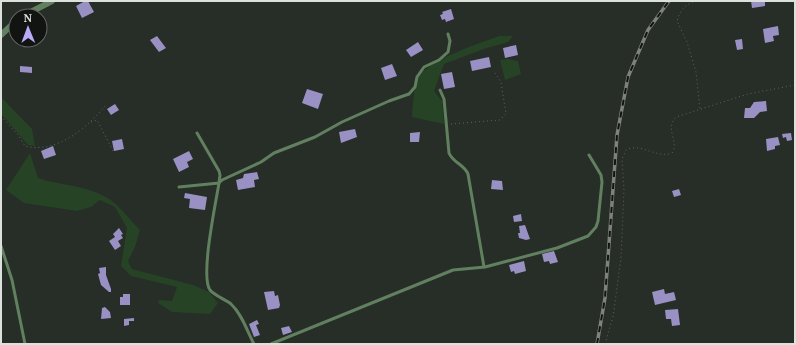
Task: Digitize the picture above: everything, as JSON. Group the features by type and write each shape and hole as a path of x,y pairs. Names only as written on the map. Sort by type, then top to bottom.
{"street":[{"path":"39,8 52,1"}],"lane":[{"path":"179,187 219,183 222,180 261,162 274,153 315,137 342,122 389,101 409,94 415,87 417,78 424,67 439,60 448,52 450,41 448,34"},
{"path":"440,90 444,100 450,157 463,166 468,174 484,267"},
{"path":"197,133 220,175 209,244 208,284 212,292 230,304 238,313 254,344"},
{"path":"271,344 453,270 484,267 557,248 582,239 596,227 600,214 602,182 598,169 589,155"},
{"path":"1,246 12,280 25,344"}],"path":[{"path":"697,1 687,4 682,10 677,21 687,42 696,72 700,110"},
{"path":"447,129 450,124 500,120 506,114 502,87 495,73"},
{"path":"605,344 613,318 621,258 624,190 623,154 626,150 635,147 660,155 672,153 674,147 671,122 676,117 748,94 795,85"},
{"path":"1,116 18,135 25,146 42,147 63,142 90,122 106,105"},
{"path":"90,122 97,120 114,153"}],"green space":[{"path":"499,36 513,36 508,42 444,64 434,91 442,101 444,124 412,117 416,86 419,77 425,70 456,52"},
{"path":"508,59 518,61 521,74 505,80 500,60"},
{"path":"1,97 32,129 35,146 28,145 1,114"},
{"path":"30,153 38,178 84,188 101,194 117,205 140,230 135,247 128,261 132,269 193,285 209,292 218,303 210,314 172,312 158,303 159,300 172,301 177,287 131,276 121,266 127,228 115,207 100,200 91,207 77,211 24,203 6,190"}],"building":[{"path":"88,1 94,12 82,18 76,6"},
{"path":"751,1 765,1 765,6 752,8"},
{"path":"451,9 454,19 446,22 445,19 442,20 440,15 443,14 442,12"},
{"path":"778,26 779,35 773,36 774,41 765,43 763,29"},
{"path":"157,36 166,48 159,52 150,40"},
{"path":"742,39 743,49 737,50 735,40"},
{"path":"418,42 423,50 411,57 406,50"},
{"path":"516,45 518,55 505,58 503,48"},
{"path":"489,57 491,67 472,71 470,61"},
{"path":"392,64 397,76 385,80 381,68"},
{"path":"20,66 32,67 32,73 20,72"},
{"path":"452,72 455,87 444,89 441,74"},
{"path":"307,89 323,94 318,109 302,103"},
{"path":"766,101 767,111 760,112 754,118 744,118 745,108 750,108 754,102"},
{"path":"115,104 119,110 111,115 107,109"},
{"path":"355,129 357,137 341,143 339,132"},
{"path":"420,132 419,142 410,142 410,133"},
{"path":"791,133 792,140 787,141 786,137 783,138 782,134"},
{"path":"778,137 780,145 775,146 775,149 767,151 766,139"},
{"path":"122,139 124,149 114,151 112,141"},
{"path":"53,146 56,155 44,159 41,151"},
{"path":"189,151 193,159 187,162 189,167 179,172 173,159"},
{"path":"257,172 259,179 254,180 255,187 238,190 236,180 243,178 244,174"},
{"path":"492,180 502,181 503,190 491,189"},
{"path":"679,189 681,195 674,197 672,191"},
{"path":"185,193 207,197 205,210 189,208 190,199 184,198"},
{"path":"521,214 522,221 514,222 513,216"},
{"path":"525,225 530,239 526,240 519,238 518,233 520,233 519,226"},
{"path":"119,228 123,234 121,235 123,238 118,241 121,246 115,250 109,241 115,237 113,234"},
{"path":"554,251 558,262 550,264 549,261 544,262 542,254"},
{"path":"524,261 526,271 515,274 514,271 511,272 509,265"},
{"path":"106,267 106,275 111,292 101,285 98,274 100,273 99,268"},
{"path":"664,289 665,294 674,292 676,300 655,305 652,292"},
{"path":"274,291 275,296 278,295 280,305 279,308 268,310 264,292"},
{"path":"123,294 130,294 130,305 120,305 120,297 123,297"},
{"path":"105,307 110,312 111,318 101,319 102,308"},
{"path":"678,309 680,325 672,326 671,319 666,319 665,310"},
{"path":"134,318 134,321 129,321 129,325 124,326 124,319"},
{"path":"257,320 259,324 256,325 260,335 254,337 249,324"},
{"path":"289,326 292,332 283,335 281,328"}],"railway":[{"path":"597,344 605,298 617,135 628,77 648,30 669,1"}]}
